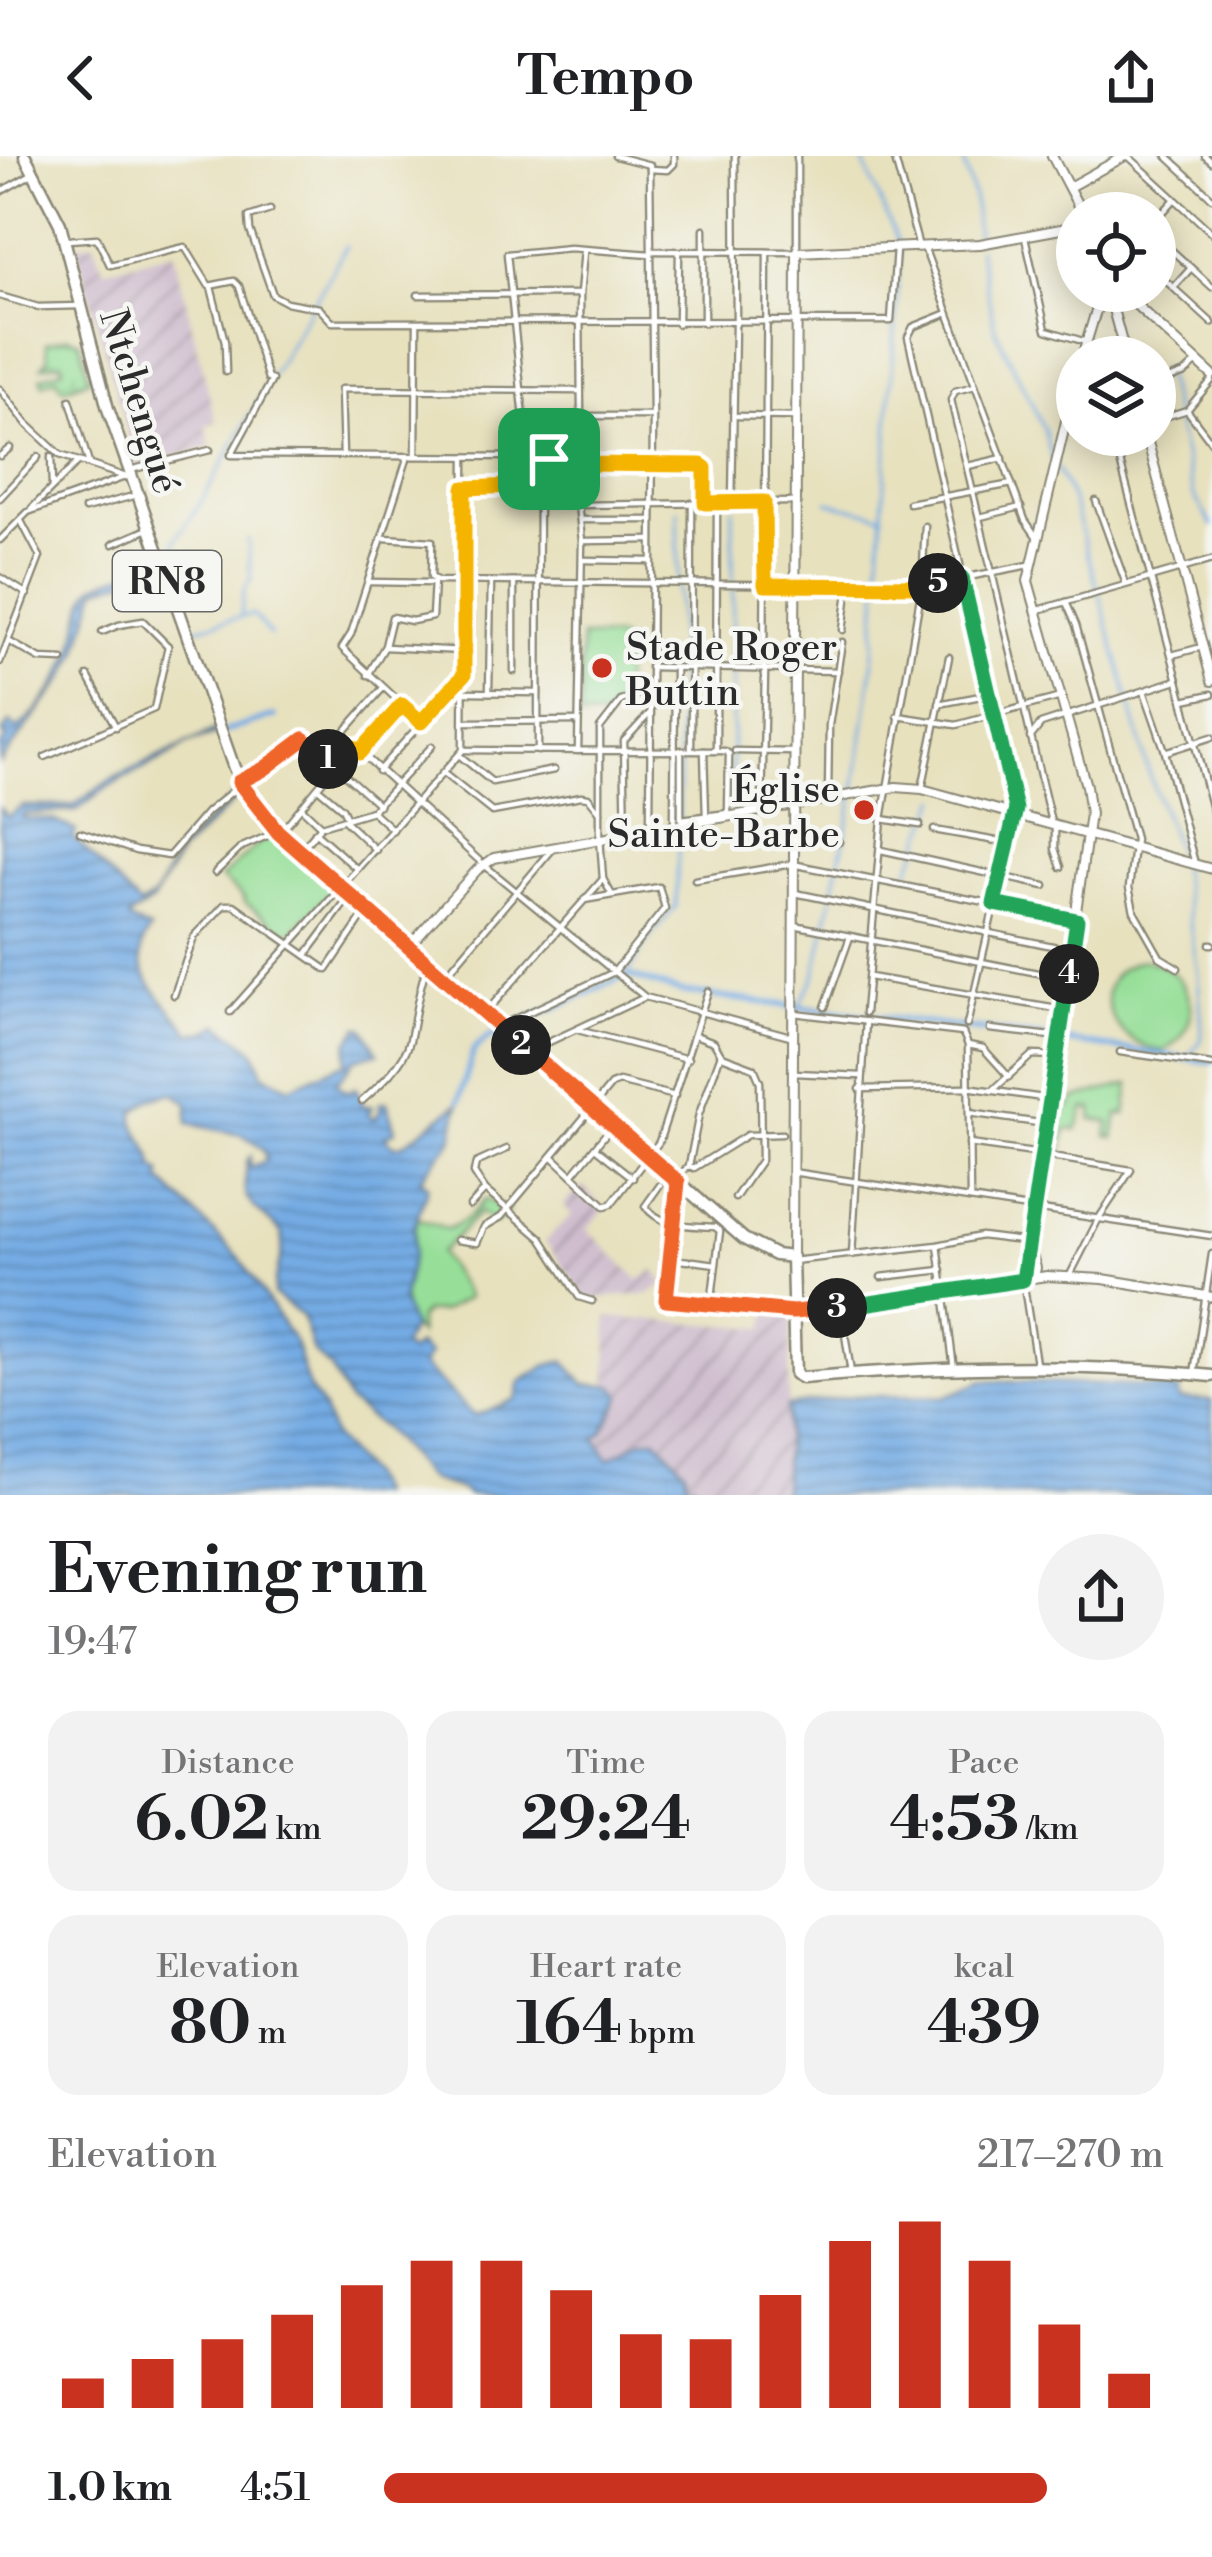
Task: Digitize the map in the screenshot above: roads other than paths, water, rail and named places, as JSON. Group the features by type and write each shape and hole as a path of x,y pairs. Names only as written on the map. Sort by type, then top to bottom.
{"main road":[{"name":"Ntchengué","path":"26,156 54,208 128,474 240,783 278,832 649,1157 683,1173 744,1239 792,1262"},
{"path":"792,1262 794,1371 802,1378 1037,1368 1212,1376"}],"street":[{"path":"614,156 650,165 650,830"},
{"path":"650,169 670,169 674,156"},
{"path":"732,503 735,156"},
{"path":"797,156 792,1262 981,1236 1029,1243"},
{"path":"894,156 921,247 1036,536"},
{"path":"1052,156 1072,192"},
{"path":"1070,187 1127,156 1166,192"},
{"path":"1167,156 1212,198"},
{"path":"1205,156 1212,162"},
{"path":"0,192 35,172"},
{"path":"1176,201 1212,233"},
{"path":"270,210 249,217 273,295 311,305 332,322 891,321 899,249"},
{"path":"704,229 704,323"},
{"path":"528,457 507,254 570,248 736,253 899,249 1056,230"},
{"path":"1025,237 1046,330 1066,336"},
{"path":"64,240 97,238 110,265 185,248 211,287 226,342 226,372"},
{"path":"584,251 581,416 653,416"},
{"path":"678,324 680,252"},
{"path":"762,810 767,252"},
{"path":"1176,254 1212,286"},
{"path":"1176,285 1191,268"},
{"path":"211,287 234,281 239,286 270,380 231,455 539,457 580,464 704,466 705,503"},
{"path":"1176,291 1212,323"},
{"path":"418,296 580,294"},
{"path":"0,296 38,307 81,306"},
{"path":"1143,312 1212,378 1176,413"},
{"path":"948,313 913,327 908,337 1016,816 967,1025"},
{"path":"417,322 412,456 351,634 342,646 421,722"},
{"path":"1176,376 1197,361"},
{"path":"975,386 951,396 1061,867"},
{"path":"0,389 60,455 128,474"},
{"path":"343,456 341,389 580,391"},
{"path":"70,400 90,465"},
{"path":"1180,412 1212,443"},
{"path":"736,416 797,417"},
{"path":"0,456 10,448"},
{"path":"28,512 128,474 210,450"},
{"path":"306,955 358,869 461,753 465,456"},
{"path":"1037,1368 1029,1243 1090,835 1087,786 1029,590 1029,565 1056,456"},
{"path":"1118,456 1212,809"},
{"path":"1153,456 1212,677"},
{"path":"0,498 38,457"},
{"path":"51,457 52,488"},
{"path":"538,751 539,457"},
{"path":"967,466 1003,458"},
{"path":"0,540 78,462"},
{"path":"909,503 1012,484"},
{"path":"464,488 539,485"},
{"path":"86,509 137,495"},
{"path":"539,500 567,499 578,505 797,502"},
{"path":"1096,501 1126,584"},
{"path":"691,751 692,503"},
{"path":"716,751 717,503"},
{"path":"578,505 582,541 578,751"},
{"path":"979,518 1021,507"},
{"path":"581,520 651,520"},
{"path":"0,662 40,557 21,521"},
{"path":"852,1255 882,819 922,586 925,526"},
{"path":"112,544 148,529"},
{"path":"368,676 385,646 392,617 431,619 432,542 384,538"},
{"path":"582,541 651,540"},
{"path":"582,560 650,561"},
{"path":"1035,611 1212,560"},
{"path":"369,582 731,584 798,589 922,586 1029,565"},
{"path":"0,577 27,594"},
{"path":"489,692 491,582"},
{"path":"514,582 514,671"},
{"path":"843,630 849,585"},
{"path":"1066,602 1135,839 1129,889 1134,911 1160,958 1178,968"},
{"path":"102,632 143,622 168,646"},
{"path":"168,646 187,638"},
{"path":"10,642 40,659 63,661"},
{"path":"828,800 829,725 842,642"},
{"path":"45,757 157,706 168,646"},
{"path":"385,646 464,651"},
{"path":"1172,655 1203,647"},
{"path":"922,789 949,657"},
{"path":"650,667 838,670"},
{"path":"677,668 680,818 794,806 886,789 922,789 1212,869"},
{"path":"378,770 464,675"},
{"path":"88,676 116,727"},
{"path":"1030,739 1041,724 1177,680"},
{"path":"383,688 345,731 356,750 483,864 645,997 794,1037"},
{"path":"1144,691 1166,751 1195,864"},
{"path":"464,692 538,692"},
{"path":"611,893 603,878 600,838 604,721 625,698 640,694"},
{"path":"939,704 989,694"},
{"path":"1184,700 1212,694"},
{"path":"898,716 956,725 1061,697"},
{"path":"215,873 242,847 278,832 335,766 402,705"},
{"path":"626,834 626,737 650,713"},
{"path":"464,722 578,721"},
{"path":"1166,751 1212,737"},
{"path":"80,832 136,851 170,856 240,783 304,739 379,805"},
{"path":"301,850 321,826 372,812 433,746"},
{"path":"676,825 678,750"},
{"path":"704,751 706,818"},
{"path":"408,946 483,864 494,858 730,811 729,754 716,751 461,753"},
{"path":"735,752 794,752"},
{"path":"461,753 492,782 554,770"},
{"path":"443,772 492,812 581,796 588,797 600,812"},
{"path":"317,788 342,808 352,830 376,850"},
{"path":"302,808 321,826"},
{"path":"372,812 393,830"},
{"path":"882,819 920,825"},
{"path":"934,830 1008,843"},
{"path":"315,832 358,869"},
{"path":"795,834 839,842"},
{"path":"444,977 554,846"},
{"path":"879,850 1045,886"},
{"path":"695,880 795,865 1077,920"},
{"path":"485,1014 603,878"},
{"path":"502,1029 618,976 665,908 659,887 584,900"},
{"path":"230,1012 290,944 347,890"},
{"path":"794,893 1072,950"},
{"path":"174,995 190,944 224,904 234,905 327,970 368,909"},
{"path":"794,925 1069,980"},
{"path":"825,1007 850,937"},
{"path":"362,1101 408,1046 416,995 428,963"},
{"path":"869,977 1064,1010"},
{"path":"552,1156 605,1206 633,1178 663,1134 707,994"},
{"path":"529,1052 645,997"},
{"path":"794,1008 960,1030 968,1045 970,1199"},
{"path":"990,1029 1059,1040"},
{"path":"578,1030 688,1059"},
{"path":"695,1035 714,1042 721,1054 754,1068 758,1076 759,1165 735,1198"},
{"path":"968,1045 983,1048 1009,1077"},
{"path":"1120,1052 1212,1065"},
{"path":"721,1054 683,1173 672,1223 666,1300 793,1312 1028,1276 1070,1277 1209,1296"},
{"path":"991,1091 1032,1055 1056,1056"},
{"path":"792,1073 861,1076"},
{"path":"457,1240 477,1243 484,1227 508,1207 616,1082 675,1096"},
{"path":"860,1089 967,1087 1050,1100"},
{"path":"968,1113 1046,1124"},
{"path":"572,1175 613,1125"},
{"path":"683,1173 748,1135 782,1134"},
{"path":"969,1144 1131,1169 1099,1218 1070,1277"},
{"path":"595,1148 633,1178"},
{"path":"507,1149 476,1163 474,1173 485,1190 541,1238 579,1298 592,1301"},
{"path":"792,1172 1212,1236"},
{"path":"660,1185 645,1208 657,1219 718,1228 712,1297"},
{"path":"470,1206 485,1190"},
{"path":"938,1245 954,1369"},
{"path":"1194,1374 1212,1254"},
{"path":"669,1259 716,1264"},
{"path":"881,1277 942,1270"},
{"path":"841,1308 851,1373"}],"water":[{"path":"158,563 159,569 97,589 66,676 0,763 0,746 7,739 2,733 10,723 18,729 27,720 67,665 90,591 107,580"},
{"path":"184,745 109,786 76,811 24,814 22,818 54,820 76,831 73,837 140,906 155,896 179,849 240,790 181,852 152,902 129,917 150,930 141,958 151,985 191,1033 206,1032 219,1024 254,1050 263,1074 290,1087 346,1062 348,1043 359,1027 364,1028 378,1053 356,1058 336,1084 348,1092 355,1088 361,1105 373,1107 368,1114 374,1119 380,1103 387,1102 395,1131 385,1136 394,1146 404,1144 459,1103 452,1140 420,1179 428,1186 414,1228 402,1301 412,1328 402,1346 409,1353 417,1345 429,1355 422,1365 474,1416 516,1399 520,1382 564,1361 585,1384 612,1385 622,1395 602,1433 595,1437 608,1460 656,1438 685,1470 696,1495 469,1495 425,1476 383,1428 348,1401 330,1368 313,1352 302,1316 274,1295 282,1234 255,1208 245,1190 246,1162 250,1157 250,1167 266,1161 264,1150 243,1135 188,1124 188,1103 173,1093 150,1099 134,1112 154,1167 161,1172 161,1180 239,1257 295,1343 309,1389 333,1437 378,1495 0,1495 0,808 8,817 23,806 73,806 110,780"},
{"path":"983,1381 1179,1388 1179,1399 1212,1401 1212,1495 783,1495 787,1406 855,1396 944,1397"}],"waterway":[{"path":"861,156 898,242"},
{"path":"962,156 974,198 977,242"},
{"path":"270,379 346,246"},
{"path":"978,249 995,329 1044,429 1052,460"},
{"path":"801,1008 815,976 855,790 873,666 900,252"},
{"path":"170,560 177,538 266,387"},
{"path":"1176,421 1194,496 1212,525"},
{"path":"1057,468 1072,500 1098,590"},
{"path":"828,502 884,516"},
{"path":"732,811 733,507"},
{"path":"678,510 679,821"},
{"path":"241,614 244,590 251,579 248,540"},
{"path":"171,562 192,629 253,614 270,635"},
{"path":"1100,595 1150,777 1178,853 1198,973 1202,1031 1201,1041 1187,1058"},
{"path":"224,732 275,716"},
{"path":"909,870 939,798"},
{"path":"628,975 644,945 676,906 679,830"},
{"path":"459,1101 474,1049 487,1038 628,975 681,992 1056,1040"},
{"path":"1064,1041 1212,1062"}],"place":[{"name":"Stade Roger Buttin","path":"602,668"},
{"name":"Église Sainte-Barbe","path":"864,810"}]}
